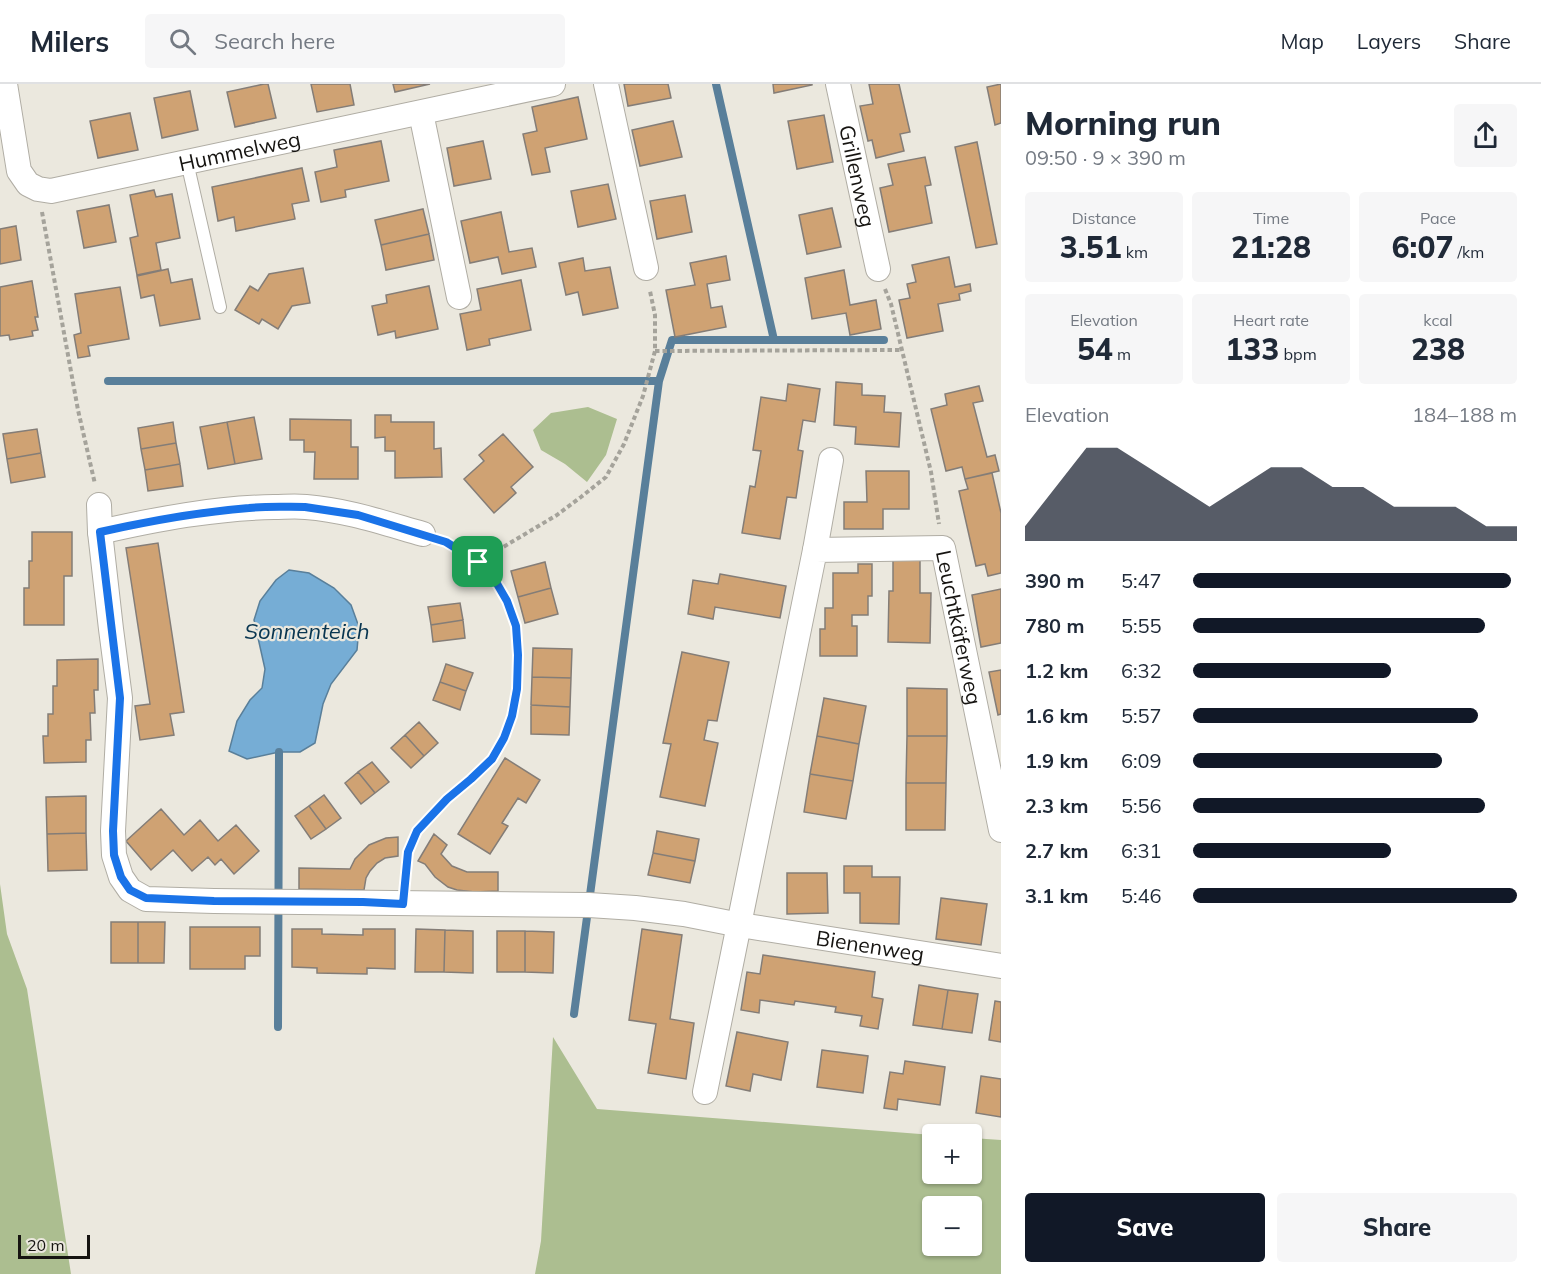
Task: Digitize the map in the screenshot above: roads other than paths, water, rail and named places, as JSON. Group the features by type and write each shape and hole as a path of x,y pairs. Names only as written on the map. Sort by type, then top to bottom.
{"street":[{"name":"Hummelweg","path":"5,84 19,171 28,184 38,189 51,191 553,84"},
{"path":"606,84 646,268"},
{"name":"Grillenweg","path":"838,84 879,269"},
{"path":"421,113 459,297"},
{"path":"705,1092 815,550 831,460"},
{"path":"99,505 100,532 144,522 210,512 251,508 305,507 358,515 423,534"},
{"name":"Bienenweg","path":"100,532 120,698 113,831 114,855 121,877 130,890 146,898 403,904 589,905 635,908 1001,966"},
{"name":"Leuchtkäferweg","path":"815,550 943,548 1001,830"}],"lane":[{"path":"187,162 220,307"}],"water":[{"name":"Sonnenteich","path":"289,570 309,573 334,588 351,605 359,627 357,650 331,684 323,704 315,743 300,752 279,752 247,759 229,751 237,721 250,700 262,688 265,669 254,620 260,601 276,580"}],"waterway":[{"path":"716,84 774,340"},
{"path":"574,1014 659,381 672,340 884,340"},
{"path":"108,381 659,381"},
{"path":"278,1027 279,752"}]}
